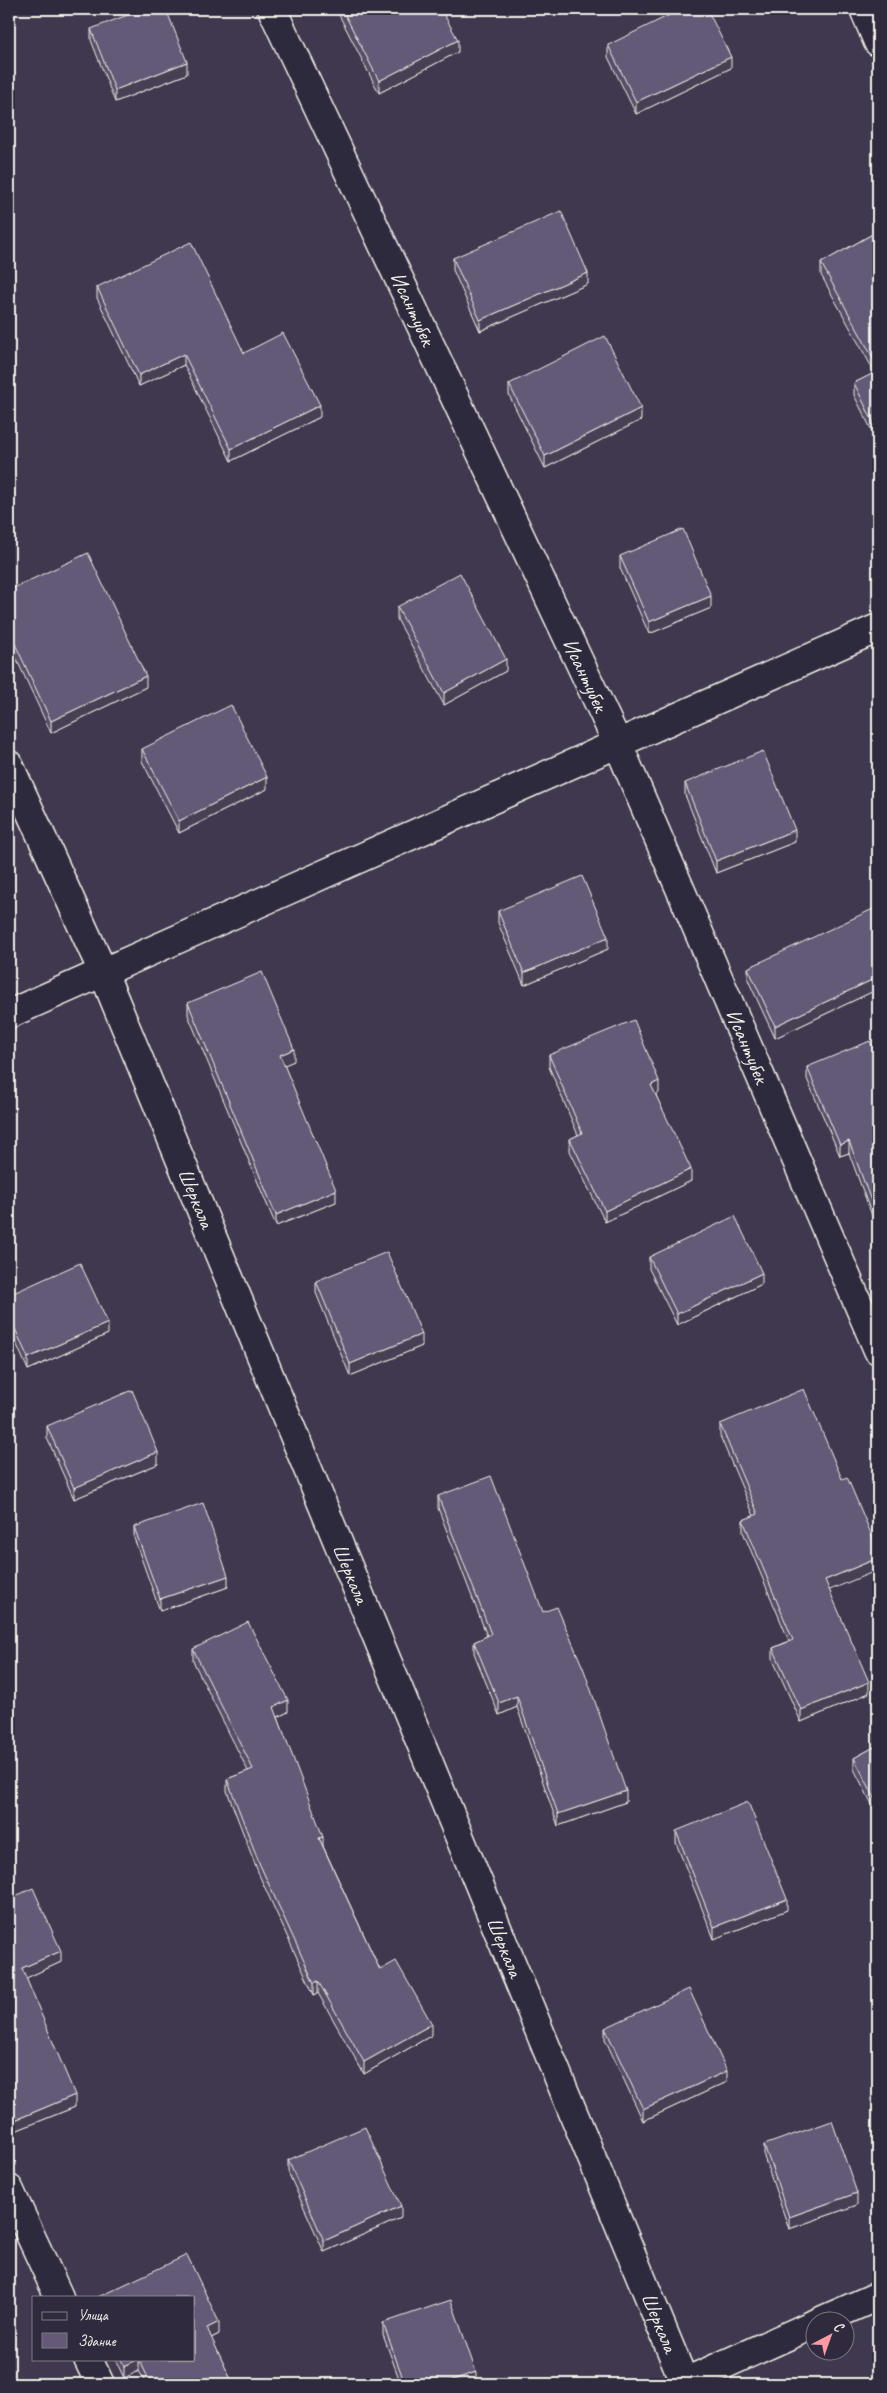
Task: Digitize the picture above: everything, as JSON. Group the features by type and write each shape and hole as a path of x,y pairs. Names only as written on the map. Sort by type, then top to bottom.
{"street":[{"name":"Исантубек","path":"272,9 618,744 878,1350"},
{"path":"864,9 878,42"},
{"path":"9,1014 878,628"},
{"name":"Шеркала","path":"9,765 103,972 683,2384"},
{"path":"9,2188 59,2296"},
{"path":"846,2310 878,2296"},
{"path":"683,2384 804,2329"},
{"path":"88,2360 100,2384"}],"building":[{"path":"143,9 166,9 187,62 115,90 91,29"},
{"path":"342,9 441,9 458,40 379,81"},
{"path":"682,9 707,9 731,57 636,102 608,45"},
{"path":"561,211 588,273 480,320 453,258"},
{"path":"878,231 878,367 821,263"},
{"path":"191,242 244,353 283,333 320,405 231,449 184,354 139,375 97,287"},
{"path":"605,336 641,408 545,456 509,384"},
{"path":"878,371 878,432 854,383"},
{"path":"683,529 711,596 649,622 620,556"},
{"path":"88,553 146,676 51,721 9,631 9,590"},
{"path":"460,573 506,659 444,693 397,607"},
{"path":"231,705 267,777 179,821 142,749"},
{"path":"763,751 795,830 716,861 685,783"},
{"path":"582,876 608,937 524,973 498,911"},
{"path":"875,908 878,914 878,977 775,1026 748,968"},
{"path":"262,972 294,1049 280,1055 336,1190 276,1215 188,1003"},
{"path":"634,1020 659,1081 651,1085 691,1169 605,1211 570,1139 582,1133 549,1055"},
{"path":"870,1041 878,1060 878,1220 849,1141 840,1145 807,1067"},
{"path":"735,1216 762,1273 677,1314 649,1257"},
{"path":"387,1252 422,1334 350,1364 316,1281"},
{"path":"80,1263 108,1323 28,1358 9,1315 9,1295"},
{"path":"804,1389 842,1479 847,1477 878,1550 878,1558 825,1580 869,1682 801,1710 773,1648 793,1640 743,1520 758,1514 720,1424"},
{"path":"132,1390 158,1452 74,1488 47,1426"},
{"path":"491,1476 543,1612 557,1607 584,1670 626,1791 558,1814 517,1696 499,1703 474,1642 491,1634 438,1496"},
{"path":"203,1503 228,1576 160,1599 134,1527"},
{"path":"248,1622 288,1700 274,1707 323,1837 319,1838 380,1970 396,1961 432,2024 364,2062 318,1981 314,1983 260,1865 227,1779 253,1769 193,1649"},
{"path":"878,1745 878,1804 854,1758"},
{"path":"748,1802 787,1899 714,1927 676,1831"},
{"path":"33,1888 61,1951 22,1968 75,2095 15,2120 9,2105 9,1899"},
{"path":"689,1989 727,2071 643,2109 605,2028"},
{"path":"832,2121 857,2193 789,2217 764,2145"},
{"path":"365,2127 401,2206 324,2241 288,2160"},
{"path":"187,2255 219,2322 207,2328 233,2384 151,2384 139,2360 195,2360 195,2296 100,2296"},
{"path":"451,2300 476,2372 441,2384 405,2384 383,2323"},
{"path":"121,2360 137,2360 124,2366"},
{"path":"9,2370 16,2384 9,2384"}]}
